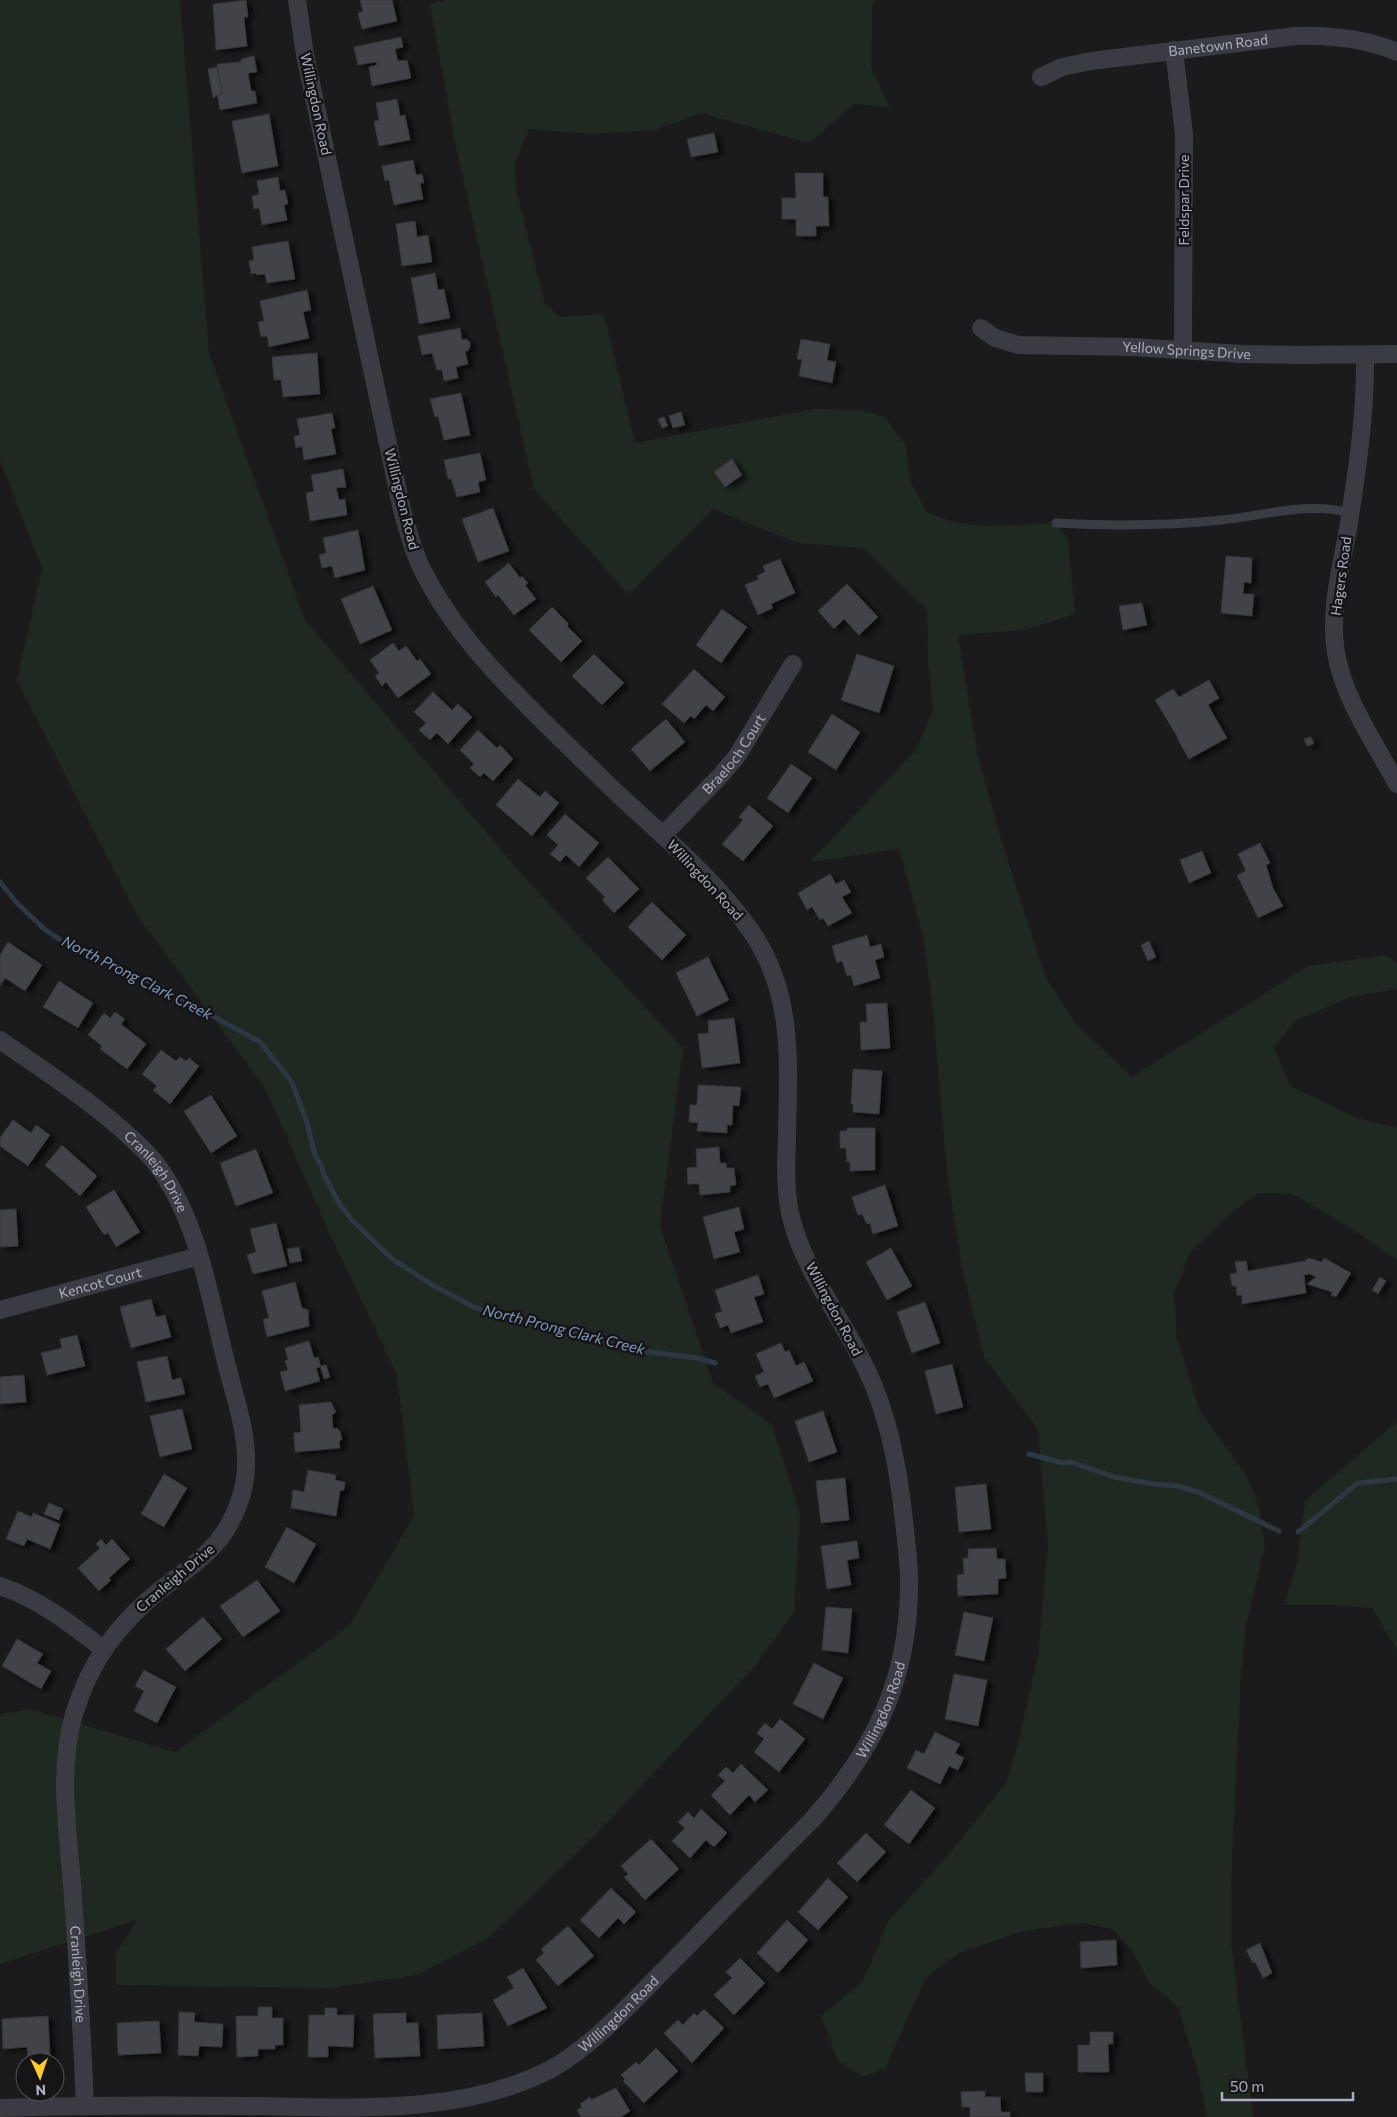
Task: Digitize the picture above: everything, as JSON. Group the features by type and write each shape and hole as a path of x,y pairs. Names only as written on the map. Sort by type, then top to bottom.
{"street":[{"name":"Willingdon Road","path":"0,2108 85,2105 408,2108 469,2102 521,2084 551,2070 582,2049 625,2010 813,1819 837,1791 872,1738 897,1677 904,1647 910,1579 901,1498 888,1429 871,1377 808,1263 791,1217 786,1175 789,1056 786,1023 780,992 770,963 734,907 663,835 520,699 475,650 440,602 420,565 402,510 305,55 297,0"},
{"name":"Banetown Road","path":"1041,77 1076,63 1295,36 1315,35 1355,40 1397,52"},
{"name":"Feldspar Drive","path":"1174,50 1184,134 1183,350"},
{"name":"Yellow Springs Drive","path":"981,328 994,338 1018,345 1132,347 1243,354 1397,354"},
{"name":"Hagers Road","path":"1365,354 1366,392 1350,513 1334,611 1336,653 1350,698 1397,784"},
{"name":"Braeloch Court","path":"663,835 737,756 793,664"},
{"name":"Cranleigh Drive","path":"0,1040 92,1104 152,1158 167,1178 178,1198 199,1256 245,1445 245,1484 240,1502 221,1538 192,1567 141,1606 120,1626 95,1662 74,1713 65,1780 81,2002 85,2105"},
{"name":"Kencot Court","path":"0,1310 199,1256"},
{"path":"0,1586 20,1593 36,1602 75,1626 103,1649"}],"lane":[{"path":"1056,523 1155,526 1222,520 1303,509 1336,509 1350,513"}],"shaded area":[{"path":"0,0 180,0 209,353 305,620 527,880 683,1048 660,1226 713,1383 772,1425 800,1514 794,1612 755,1666 599,1831 490,1937 417,1975 331,1988 116,1985 116,1954 137,1920 0,1964 0,1714 30,1709 175,1752 349,1626 414,1516 397,1375 328,1230 265,1088 136,914 17,680 42,568 0,460"},
{"path":"448,0 874,0 872,6 871,67 890,107 854,104 809,143 701,113 655,130 591,134 529,129 515,162 516,189 545,304 560,317 604,314 635,443 814,409 860,410 885,417 906,446 910,481 927,512 943,518 974,525 1007,526 1056,523 1068,539 1075,614 1025,630 958,635 978,757 1003,846 1046,978 1076,1024 1132,1077 1308,966 1386,955 1397,963 1397,989 1351,997 1295,1021 1274,1048 1290,1086 1357,1118 1397,1128 1397,1260 1354,1230 1293,1194 1258,1193 1229,1215 1190,1253 1174,1294 1177,1338 1199,1409 1247,1477 1258,1504 1265,1545 1246,1626 1241,1673 1231,1883 1231,1941 1253,2117 1207,2117 1197,2069 1178,2007 1149,1982 1131,1949 1112,1929 1082,1923 1023,1931 959,1953 926,1977 885,2069 862,2077 838,2061 821,2016 863,1982 887,1923 954,1848 1006,1783 1019,1740 1038,1656 1048,1545 1038,1430 984,1357 962,1268 947,1171 933,1009 923,936 899,849 810,862 916,750 933,711 928,660 927,610 863,548 797,543 713,509 629,595 534,489 455,142 430,4"},
{"path":"1397,1422 1397,1650 1372,1608 1334,1605 1284,1605 1297,1564 1305,1501"}],"building":[{"path":"246,0 248,17 244,17 247,46 216,50 213,4"},
{"path":"360,0 392,0 397,21 362,29 358,13 363,12"},
{"path":"401,37 403,47 395,49 398,61 407,60 411,78 372,86 369,67 377,65 376,62 358,65 354,47"},
{"path":"254,56 257,72 248,73 251,91 255,91 257,103 220,110 217,94 222,93 217,64 241,62 241,59"},
{"path":"217,67 222,93 213,98 208,69"},
{"path":"397,99 400,116 405,115 410,140 379,146 374,122 379,120 376,103"},
{"path":"269,114 278,166 242,173 232,121"},
{"path":"714,133 718,152 691,157 687,139"},
{"path":"413,160 416,175 422,174 424,183 420,183 423,199 394,205 389,180 385,181 382,166"},
{"path":"795,173 823,173 823,197 828,197 829,226 816,226 816,236 796,236 796,219 782,219 782,198 796,198"},
{"path":"278,177 280,191 285,190 288,204 284,205 287,220 262,225 259,208 254,209 252,196 259,194 257,181"},
{"path":"415,221 417,237 428,235 432,262 402,266 396,224"},
{"path":"288,241 295,279 267,283 265,274 251,274 249,261 254,260 252,247"},
{"path":"435,273 438,290 444,289 450,318 419,324 411,278"},
{"path":"307,290 311,310 303,312 309,338 269,347 267,336 261,337 258,322 264,321 260,301"},
{"path":"460,328 462,340 466,339 470,342 468,351 465,351 468,364 456,367 458,378 444,381 442,370 437,370 432,353 422,355 418,336"},
{"path":"801,339 830,344 827,360 836,362 832,383 799,376 802,360 797,359"},
{"path":"317,353 320,394 283,397 281,380 274,380 272,357"},
{"path":"461,393 470,435 444,440 438,416 435,417 430,399"},
{"path":"681,412 685,425 673,428 669,416"},
{"path":"332,413 335,428 331,429 336,454 304,460 302,446 296,448 294,436 300,435 297,419"},
{"path":"664,417 668,426 662,428 658,419"},
{"path":"480,453 486,480 478,482 480,492 457,497 451,479 448,479 444,460"},
{"path":"732,459 742,475 725,487 714,472"},
{"path":"343,469 346,487 336,488 339,500 345,499 347,515 310,521 306,493 314,491 311,475"},
{"path":"493,508 509,551 478,562 462,519"},
{"path":"358,530 365,570 335,578 332,566 322,568 319,555 326,553 323,538"},
{"path":"1226,556 1252,558 1251,583 1244,582 1243,594 1254,594 1252,616 1221,613"},
{"path":"780,559 795,593 771,604 773,608 758,615 745,585 759,579 757,576 765,572 763,566"},
{"path":"509,563 520,578 522,576 528,583 525,585 536,599 514,615 498,595 496,597 485,582"},
{"path":"847,584 878,617 859,635 844,619 834,629 818,611"},
{"path":"373,586 392,630 360,644 341,599"},
{"path":"1142,603 1147,625 1123,630 1119,606"},
{"path":"552,607 582,641 561,662 529,630"},
{"path":"722,609 747,627 721,663 696,645"},
{"path":"393,643 399,651 406,646 417,661 420,659 431,674 398,698 386,682 382,686 375,676 379,673 370,660"},
{"path":"594,654 624,683 602,705 572,676"},
{"path":"857,654 894,666 879,713 841,700"},
{"path":"694,669 725,697 713,711 706,705 694,719 691,716 684,723 662,704"},
{"path":"1209,680 1219,698 1208,705 1227,738 1189,759 1155,700 1173,689 1179,697"},
{"path":"433,692 452,710 458,704 472,717 448,744 437,733 430,740 419,730 426,723 414,712"},
{"path":"832,714 860,732 836,770 808,752"},
{"path":"666,719 685,742 650,771 631,749"},
{"path":"478,730 497,748 500,745 513,759 493,781 484,773 480,777 470,768 474,764 460,750"},
{"path":"1311,737 1314,744 1307,746 1304,739"},
{"path":"791,764 812,778 788,813 767,798"},
{"path":"518,779 540,797 545,791 559,803 532,836 496,805"},
{"path":"749,805 773,826 743,861 722,844 743,820 739,817"},
{"path":"565,814 599,843 579,867 566,855 560,862 550,854 558,845 547,835"},
{"path":"1260,843 1270,863 1266,865 1273,888 1283,906 1258,918 1237,875 1246,871 1238,854"},
{"path":"1202,851 1211,873 1189,883 1180,860"},
{"path":"608,857 639,889 614,913 602,900 605,897 586,878"},
{"path":"830,874 836,884 844,880 851,892 842,897 852,913 828,926 823,918 820,920 812,907 807,910 798,893"},
{"path":"652,902 686,935 662,960 628,927"},
{"path":"867,935 870,947 881,944 884,957 875,960 880,978 854,986 851,975 847,976 842,961 837,963 832,946"},
{"path":"1149,941 1156,957 1148,961 1141,945"},
{"path":"8,942 42,965 25,991 5,978 0,986 0,955"},
{"path":"708,957 729,1000 697,1016 676,973"},
{"path":"59,981 93,1003 78,1028 43,1007"},
{"path":"887,1003 890,1048 861,1050 860,1022 867,1022 866,1004"},
{"path":"115,1012 125,1019 121,1024 146,1044 127,1069 100,1049 102,1046 88,1035 104,1013 110,1018"},
{"path":"734,1018 740,1063 702,1068 698,1034 709,1033 708,1021"},
{"path":"161,1050 176,1061 180,1057 186,1061 189,1058 199,1066 170,1104 153,1090 157,1086 142,1074"},
{"path":"853,1069 882,1071 879,1114 853,1112 853,1104 851,1104"},
{"path":"698,1085 741,1087 739,1106 733,1105 732,1125 727,1125 727,1133 697,1131 698,1123 689,1122 690,1105 697,1105"},
{"path":"211,1095 237,1136 211,1153 184,1111"},
{"path":"13,1120 31,1133 36,1125 50,1135 28,1166 0,1146 0,1138"},
{"path":"847,1128 875,1128 875,1170 850,1171 850,1162 847,1162 846,1148 840,1148 840,1131 847,1131"},
{"path":"62,1145 97,1176 80,1196 45,1165"},
{"path":"719,1147 720,1163 726,1163 727,1168 734,1168 736,1185 730,1186 730,1192 700,1195 699,1184 688,1184 687,1168 697,1167 696,1149"},
{"path":"256,1149 273,1193 236,1206 220,1163"},
{"path":"885,1185 898,1226 873,1234 870,1223 867,1224 862,1214 858,1215 852,1197"},
{"path":"114,1190 140,1232 116,1247 108,1233 104,1235 86,1207"},
{"path":"739,1207 744,1229 734,1232 740,1252 714,1259 703,1217"},
{"path":"16,1209 18,1246 0,1247 0,1210"},
{"path":"276,1223 287,1266 253,1274 247,1255 256,1252 250,1229"},
{"path":"299,1247 302,1261 290,1263 287,1249"},
{"path":"891,1248 912,1286 887,1300 866,1262"},
{"path":"1308,1258 1322,1262 1324,1258 1351,1273 1336,1297 1331,1295 1332,1292 1307,1284 1316,1277 1310,1274 1304,1275 1306,1293 1242,1304 1242,1296 1237,1295 1236,1286 1232,1286 1230,1274 1237,1273 1235,1262 1246,1261 1248,1271 1305,1261"},
{"path":"758,1275 764,1294 754,1297 763,1322 731,1333 728,1325 720,1328 715,1314 722,1311 715,1290"},
{"path":"1380,1277 1386,1281 1378,1294 1372,1290"},
{"path":"295,1282 302,1308 308,1310 309,1326 267,1337 263,1319 269,1318 262,1291"},
{"path":"151,1299 156,1317 165,1315 171,1337 131,1348 120,1307"},
{"path":"925,1302 940,1343 912,1353 897,1312"},
{"path":"77,1335 85,1366 47,1375 41,1353 62,1348 60,1339"},
{"path":"309,1341 314,1358 318,1357 321,1367 316,1368 320,1381 285,1391 280,1372 288,1370 285,1361 288,1359 285,1348"},
{"path":"781,1343 785,1352 789,1350 796,1366 804,1362 813,1381 774,1398 768,1384 760,1387 755,1376 764,1372 756,1354"},
{"path":"167,1356 172,1380 181,1378 185,1394 146,1402 137,1362"},
{"path":"952,1364 963,1407 936,1414 925,1371"},
{"path":"326,1365 330,1377 324,1379 320,1366"},
{"path":"24,1375 26,1402 0,1404 0,1377"},
{"path":"331,1402 336,1412 332,1415 333,1429 337,1428 340,1431 342,1439 339,1442 340,1448 295,1452 294,1433 301,1432 299,1405"},
{"path":"182,1409 192,1449 160,1457 150,1416"},
{"path":"823,1411 837,1452 809,1462 795,1421"},
{"path":"308,1470 336,1475 335,1480 345,1482 344,1490 340,1491 336,1516 291,1508 293,1490 304,1492"},
{"path":"164,1474 187,1488 164,1527 141,1514"},
{"path":"845,1478 849,1520 821,1523 816,1481"},
{"path":"986,1484 991,1529 959,1532 955,1487"},
{"path":"49,1503 63,1509 59,1520 44,1514"},
{"path":"18,1511 32,1517 33,1513 60,1524 50,1549 27,1539 24,1546 6,1539"},
{"path":"287,1527 316,1544 294,1583 265,1567"},
{"path":"101,1539 106,1545 112,1539 130,1559 109,1578 111,1580 99,1591 78,1568 100,1548 96,1544"},
{"path":"857,1541 859,1558 847,1560 851,1585 827,1589 821,1546"},
{"path":"996,1548 997,1559 1005,1559 1006,1578 998,1579 998,1594 958,1596 957,1575 964,1574 963,1558 968,1558 968,1549"},
{"path":"257,1580 280,1611 243,1637 220,1606"},
{"path":"826,1607 852,1609 848,1653 822,1650"},
{"path":"964,1612 993,1618 984,1661 955,1655"},
{"path":"203,1617 222,1639 185,1671 166,1649"},
{"path":"17,1639 43,1654 37,1663 51,1671 41,1689 2,1666"},
{"path":"814,1663 843,1678 823,1719 793,1704"},
{"path":"144,1670 176,1687 157,1723 134,1711 144,1691 135,1686"},
{"path":"954,1674 987,1680 978,1726 945,1719"},
{"path":"780,1719 805,1739 779,1772 754,1752 764,1739 757,1733 765,1723 772,1729"},
{"path":"935,1732 960,1744 955,1753 964,1758 958,1770 949,1766 940,1784 907,1768 916,1750 924,1754"},
{"path":"741,1764 768,1790 755,1802 749,1795 730,1815 711,1795 725,1781 718,1775 726,1767 733,1773"},
{"path":"911,1790 935,1808 909,1844 884,1825"},
{"path":"701,1809 727,1833 714,1847 706,1840 690,1858 672,1841 685,1828 678,1822 688,1812 694,1818"},
{"path":"866,1833 886,1852 857,1882 837,1863"},
{"path":"651,1839 679,1869 645,1900 624,1877 628,1874 621,1866"},
{"path":"828,1878 848,1897 818,1930 798,1912"},
{"path":"611,1888 636,1912 624,1924 618,1918 599,1938 580,1920"},
{"path":"787,1920 808,1940 778,1973 757,1953"},
{"path":"568,1926 594,1956 558,1986 536,1960 544,1953 541,1949"},
{"path":"1116,1940 1117,1965 1081,1968 1080,1942"},
{"path":"1260,1943 1272,1973 1263,1978 1246,1950"},
{"path":"740,1958 765,1983 734,2015 714,1995 732,1978 726,1972"},
{"path":"523,1968 547,2008 508,2026 493,2000 514,1988 507,1977"},
{"path":"258,2007 272,2007 272,2018 283,2018 283,2045 275,2045 275,2049 258,2049 258,2056 237,2057 236,2016 258,2016"},
{"path":"325,2008 337,2008 337,2015 354,2015 353,2047 328,2046 328,2057 308,2057 309,2015 325,2015"},
{"path":"704,2009 724,2028 692,2063 664,2033 678,2020 683,2025 694,2013 697,2016"},
{"path":"179,2012 195,2013 194,2022 223,2024 222,2047 199,2046 198,2056 178,2055"},
{"path":"406,2013 406,2023 418,2023 420,2056 375,2058 373,2014"},
{"path":"482,2013 484,2046 438,2049 437,2015"},
{"path":"48,2016 50,2052 27,2052 27,2047 3,2049 2,2019"},
{"path":"159,2021 161,2053 118,2055 117,2023"},
{"path":"1090,2032 1113,2032 1113,2044 1108,2044 1109,2072 1078,2072 1078,2045 1090,2045"},
{"path":"656,2048 678,2071 644,2103 623,2081 625,2079 621,2075 636,2062 639,2065"},
{"path":"1025,2073 1043,2073 1043,2092 1026,2092"},
{"path":"616,2088 630,2111 621,2117 581,2117 577,2110 582,2107 580,2104 590,2097 591,2100"},
{"path":"985,2091 985,2097 1000,2097 1001,2112 1010,2112 1010,2117 970,2117 970,2107 962,2107 961,2092"}],"waterway":[{"name":"North Prong Clark Creek","path":"0,882 16,902 43,928 72,948 157,985 260,1042 292,1082 307,1123 315,1155 340,1205 352,1220 391,1258 434,1286 474,1307 520,1322 578,1332 626,1349 697,1358 715,1363"},
{"name":"North Prong Clark Creek","path":"1029,1454 1063,1463 1071,1462 1114,1477 1153,1484 1178,1486 1198,1492 1279,1531"},
{"name":"North Prong Clark Creek","path":"1298,1532 1358,1483 1397,1479"}]}
